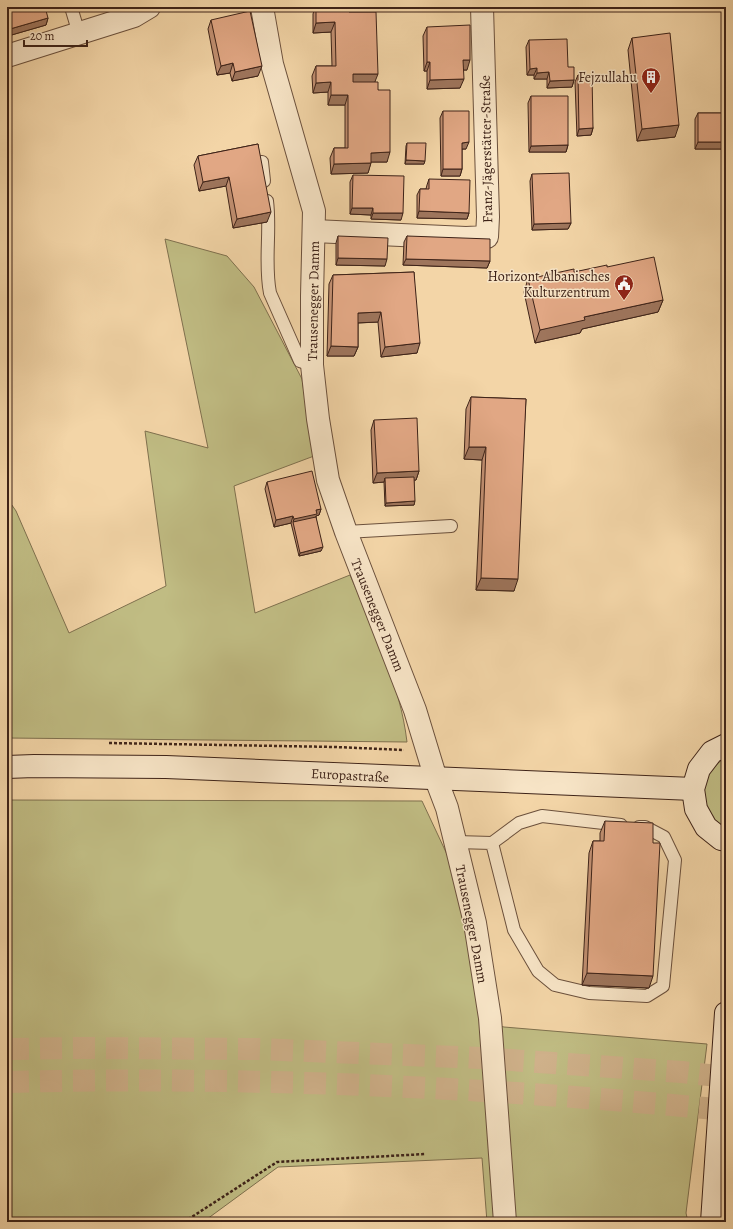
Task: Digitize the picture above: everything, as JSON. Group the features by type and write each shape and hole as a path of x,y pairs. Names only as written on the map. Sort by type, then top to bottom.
{"street":[{"path":"7,56 134,16 149,7"},
{"name":"Trausenegger Damm","path":"262,7 272,64 314,211 312,365 318,419 328,480 369,594 415,710 436,779 447,808 456,842 475,924 490,1018 506,1222"},
{"name":"Franz-Jägerstätter-Straße","path":"314,231 487,238 488,217 482,7"},
{"path":"726,745 712,752 699,769 693,789 696,809 706,827 721,839 726,840"},
{"name":"Europastraße","path":"7,767 166,767 693,789"},
{"path":"712,1222 726,1013"}],"lane":[{"path":"71,7 78,34"},
{"path":"262,162 269,218 268,282 270,293 300,360 312,365"},
{"path":"346,532 451,526"},
{"path":"456,842 492,843 519,823 542,816 645,827 664,837 675,860 662,986 648,996 589,993 555,985 538,971 514,930 492,843"}],"path":[{"path":"106,743 336,746 428,751"},
{"path":"184,1222 277,1162 426,1154"}],"shaded area":[{"path":"165,239 227,256 254,287 302,379 314,456 234,486 255,613 350,575 392,677 407,742 7,738 7,498 16,511 69,633 166,586 145,431 208,448"},
{"path":"726,757 726,831 711,817 706,804 704,789 705,781 709,773"},
{"path":"7,800 422,801 452,865 483,1022 504,1027 707,1044 686,1213 688,1222 487,1222 482,1158 278,1167 203,1222 7,1222"}],"building":[{"path":"7,7 45,7 48,18 10,29 7,17"},
{"path":"316,7 349,7 349,12 376,12 378,74 353,74 353,82 378,82 378,90 390,90 390,152 371,153 371,163 334,164 334,148 348,148 348,95 331,95 331,82 316,83 316,66 336,66 335,22 316,23"},
{"path":"250,11 262,66 235,72 233,63 221,66 211,20"},
{"path":"470,25 470,60 463,60 464,79 430,80 430,62 427,62 427,27"},
{"name":"Fejzullahu","path":"670,33 679,125 642,129 632,38"},
{"path":"567,39 568,67 574,67 574,80 550,81 549,72 537,73 537,68 530,69 529,40"},
{"path":"578,75 592,75 593,128 579,129"},
{"path":"531,96 568,96 568,145 531,146"},
{"path":"443,111 469,111 469,142 462,143 462,169 443,169"},
{"path":"698,113 726,113 726,142 698,142"},
{"path":"407,143 426,143 425,161 406,160"},
{"path":"258,144 271,212 237,219 229,177 203,182 198,156"},
{"path":"569,173 571,223 534,224 532,174"},
{"path":"353,175 404,176 403,213 373,213 373,208 352,208"},
{"path":"429,179 470,180 469,213 419,211 420,189 429,189"},
{"path":"338,236 388,238 387,259 338,258"},
{"path":"407,236 490,239 490,261 406,259"},
{"path":"654,257 663,300 584,317 585,320 540,330 528,279 574,269 574,272"},
{"path":"414,272 420,343 385,347 381,312 358,313 358,347 331,346 333,275"},
{"path":"471,397 526,399 518,579 481,578 486,447 469,447"},
{"path":"417,418 419,471 377,473 374,420"},
{"path":"312,471 321,509 316,510 317,514 294,519 293,516 276,520 267,482"},
{"path":"414,477 415,501 386,503 385,478"},
{"path":"316,517 323,547 300,553 293,522"},
{"path":"605,821 653,823 653,843 660,843 653,976 587,973 593,841 604,841"}],"tunnel":[{"path":"7,1049 258,1049 482,1058 682,1072 726,1077"},
{"path":"7,1082 187,1081 367,1085 547,1095 726,1110"}],"place":[{"name":"Fejzullahu","path":"651,94"},
{"name":"Horizont Albanisches Kulturzentrum","path":"624,301"}]}
